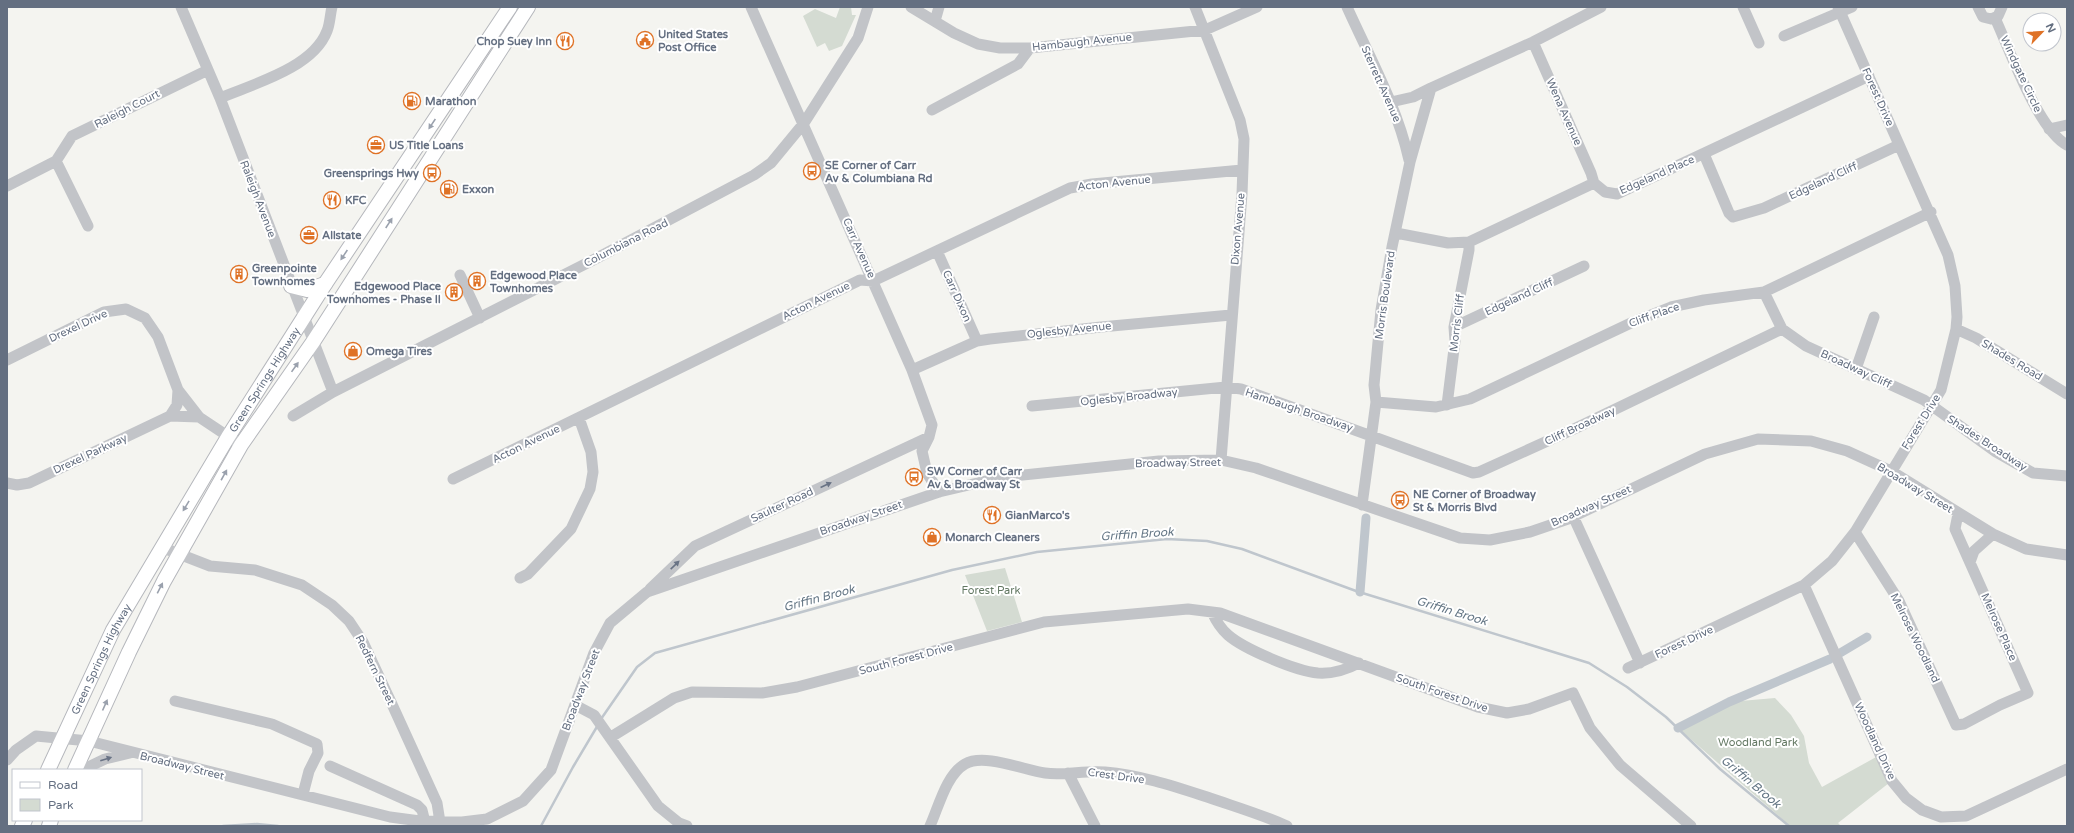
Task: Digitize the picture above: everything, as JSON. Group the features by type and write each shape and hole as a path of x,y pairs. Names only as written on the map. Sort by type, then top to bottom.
{"main road":[{"name":"Green Springs Highway","path":"48,769 113,630 161,547 228,437 325,284 510,7"},
{"name":"Green Springs Highway","path":"75,769 128,652 180,554 241,445 312,342 528,7"},
{"path":"291,286 307,290 325,284"}],"street":[{"name":"Raleigh Avenue","path":"181,7 220,98 312,342 333,392"},
{"path":"220,98 274,75 301,61 314,50 326,32 332,7"},
{"name":"Carr Avenue","path":"751,7 804,123 912,370 932,424 929,437 922,451 927,473 939,492"},
{"name":"Columbiana Road","path":"293,416 333,392 598,258 754,175 770,163 804,123 858,38 868,7"},
{"name":"Hambaugh Avenue","path":"911,7 954,33 978,44 1000,48 1030,48 1205,30 1257,7"},
{"path":"935,21 939,7"},
{"name":"Dixon Avenue","path":"1195,7 1240,120 1244,138 1221,460"},
{"name":"Sterrett Avenue","path":"1346,7 1391,102 1405,141 1410,162"},
{"path":"1391,102 1413,97 1533,42 1601,7"},
{"path":"1743,7 1759,43"},
{"path":"1784,36 1839,10 1852,7"},
{"path":"1978,7 1983,17 1995,18 2001,12 2002,7"},
{"name":"Forest Drive","path":"1628,668 1804,585 1832,561 1855,532 1941,390 1956,329 1953,278 1948,255 1839,10"},
{"name":"Windgate Circle","path":"1995,18 2038,111 2049,129 2067,144"},
{"name":"Wena Avenue","path":"1533,42 1591,173 1594,184"},
{"path":"932,110 1018,64 1030,48"},
{"name":"Raleigh Court","path":"56,161 72,136 208,70"},
{"name":"Edgeland Place","path":"1594,184 1605,192 1617,194 1869,76"},
{"name":"Morris Boulevard","path":"1362,505 1372,436 1372,421 1376,402 1374,386 1381,310 1392,247 1410,162 1431,88"},
{"path":"2049,129 2067,125"},
{"name":"Edgeland Cliff","path":"1704,154 1729,212 1734,217 1745,215 1764,208 1899,145"},
{"path":"7,186 56,161 88,226"},
{"name":"Acton Avenue","path":"453,479 860,280 873,281 1070,188 1092,184 1242,170"},
{"path":"1396,233 1448,243 1469,242 1594,184"},
{"name":"Cliff Place","path":"1376,402 1436,407 1470,399 1633,322 1671,307 1704,300 1764,292 1930,212"},
{"name":"Morris Cliff","path":"1447,405 1455,341 1454,327 1469,250 1469,242"},
{"name":"Carr Dixon","path":"937,251 977,341"},
{"name":"Edgeland Cliff","path":"1454,327 1584,266"},
{"path":"460,275 480,318"},
{"path":"1764,292 1782,329"},
{"name":"Drexel Drive","path":"7,360 104,312 126,309 145,318 152,327 158,337 178,390 199,417"},
{"name":"Oglesby Avenue","path":"912,370 977,341 1093,327 1231,316"},
{"path":"1856,369 1874,318"},
{"name":"Broadway Cliff","path":"1782,329 1806,346 1924,400 1932,407"},
{"name":"Cliff Broadway","path":"1372,436 1453,467 1473,473 1479,472 1581,426 1782,329"},
{"name":"Shades Road","path":"1956,329 1976,338 2067,394"},
{"name":"Oglesby Broadway","path":"1032,406 1226,387"},
{"name":"Hambaugh Broadway","path":"1226,387 1241,390 1372,436"},
{"name":"Drexel Drive","path":"170,416 177,405 178,390"},
{"name":"Shades Broadway","path":"1932,407 1996,452 2033,473 2067,476"},
{"name":"Drexel Parkway","path":"7,483 17,485 29,483 170,416 199,417"},
{"path":"199,417 241,445"},
{"path":"520,578 528,574 571,529 590,489 593,472 591,452 579,418"},
{"name":"Saulter Road","path":"647,592 695,546 929,437"},
{"name":"Broadway Street","path":"62,739 89,741 390,817 425,822 487,819 523,801 550,770 594,653 610,623 647,592 939,492 1003,477 1159,461 1221,460 1256,468 1460,538 1490,540 1530,532 1573,516 1705,454 1758,439 1811,441 1847,450 1891,471 1958,514 1993,534 2026,549 2067,555"},
{"name":"Melrose Place","path":"1958,514 1955,529 2028,693"},
{"path":"1573,516 1640,662"},
{"name":"Melrose Woodland","path":"1855,532 1899,601 1956,725 1964,724 2000,705 2028,693"},
{"path":"1970,562 1974,551 1993,534"},
{"name":"Redfern Street","path":"161,547 210,566 255,570 302,585 332,605 349,621 363,642 437,803 440,822"},
{"name":"Woodland Drive","path":"1804,585 1892,781 1906,798 1922,810 1940,817 1966,816 2067,769"},
{"name":"South Forest Drive","path":"608,733 674,698 692,692 762,693 797,687 1044,622 1188,609 1220,613 1478,707 1507,713 1529,709 1573,693 1590,728 1620,765 1691,826"},
{"path":"1212,612 1218,624 1239,643 1304,670 1318,673 1336,672 1359,663"},
{"path":"175,701 272,724 317,744 318,753 309,771 303,794"},
{"path":"575,705 594,715 658,806 679,823 687,826"},
{"path":"7,760 16,750 36,736 62,739"},
{"path":"84,769 105,759 132,753"},
{"name":"Crest Drive","path":"930,826 953,774 966,763 979,760 1017,766 1037,772 1057,775 1083,771 1106,772 1163,783 1287,826"},
{"path":"330,766 417,805 422,810 425,822"},
{"path":"1068,773 1095,826"}],"green space":[{"path":"840,7 851,7 852,15 856,15 842,46 829,51 825,43 817,47 803,16 815,9 836,18"},
{"name":"Forest Park","path":"1005,568 1022,622 987,631 965,575"},
{"name":"Woodland Park","path":"1775,698 1791,715 1804,736 1809,763 1822,787 1878,756 1889,783 1838,823 1841,826 1790,826 1678,728 1729,702"}],"waterway":[{"path":"1360,592 1366,518"},
{"name":"Griffin Brook","path":"601,719 637,667 655,653 952,570 1037,552 1167,539 1207,541 1242,549 1356,591 1589,663 1627,687 1666,717 1720,769 1789,826"},
{"path":"1678,728 1729,702 1830,659 1867,637"},
{"name":"Griffin Brook","path":"541,826 598,725"},
{"name":"Griffin Brook","path":"223,826 257,824 278,826"}],"place":[{"name":"United States Post Office","path":"645,40"},
{"name":"Chop Suey Inn","path":"565,41"},
{"name":"Marathon","path":"412,101"},
{"name":"US Title Loans","path":"376,145"},
{"name":"SE Corner of Carr Av & Columbiana Rd","path":"812,171"},
{"name":"Greensprings Hwy","path":"432,173"},
{"name":"Exxon","path":"449,189"},
{"name":"KFC","path":"332,200"},
{"name":"Allstate","path":"309,235"},
{"name":"Greenpointe Townhomes","path":"239,274"},
{"name":"Edgewood Place Townhomes","path":"477,281"},
{"name":"Edgewood Place Townhomes - Phase II","path":"454,292"},
{"name":"Omega Tires","path":"353,351"},
{"name":"SW Corner of Carr Av & Broadway St","path":"914,477"},
{"name":"NE Corner of Broadway St & Morris Blvd","path":"1400,500"},
{"name":"GianMarco's","path":"992,515"},
{"name":"Monarch Cleaners","path":"932,537"}]}
